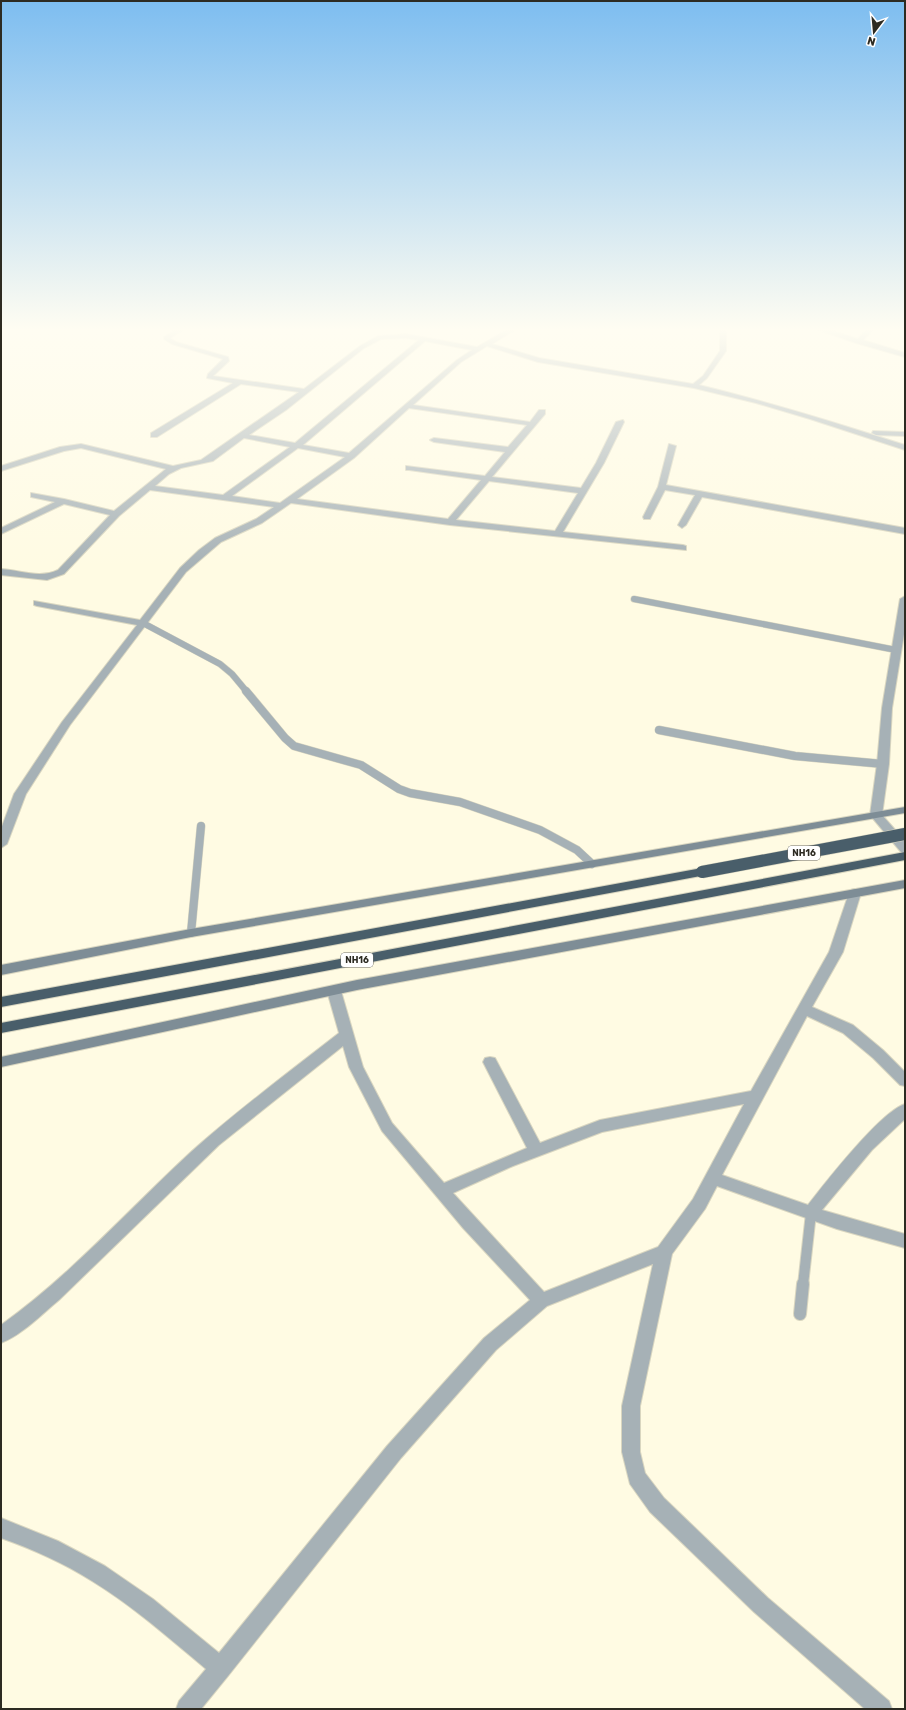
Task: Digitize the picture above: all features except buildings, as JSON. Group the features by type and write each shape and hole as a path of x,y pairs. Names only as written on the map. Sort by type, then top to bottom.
{"highway":[{"name":"NH16","path":"1,1002 905,834"},
{"name":"NH16","path":"1,1028 905,856"}],"street":[{"path":"154,435 196,408"},
{"path":"1,469 63,449 81,446 172,468 203,462 243,436 282,408"},
{"path":"226,497 298,445 342,408"},
{"path":"1,844 20,794 66,724 183,570 202,552 218,540 259,521 351,456 405,408"},
{"path":"420,408 532,424"},
{"path":"780,408 905,448"},
{"path":"450,522 542,412"},
{"path":"558,533 600,463 620,422"},
{"path":"864,434 905,434"},
{"path":"243,436 351,456"},
{"path":"434,440 510,450"},
{"path":"647,517 662,487 672,446"},
{"path":"1,572 44,578 56,576 116,514 172,468"},
{"path":"409,468 582,491"},
{"path":"147,487 683,548"},
{"path":"662,487 905,531"},
{"path":"682,525 700,493"},
{"path":"34,495 116,514"},
{"path":"1,532 64,501"},
{"path":"905,599 887,708 883,764 876,815 905,849"},
{"path":"37,603 143,623"},
{"path":"1,970 191,933 905,810"},
{"path":"1,1062 334,991 905,884"},
{"path":"855,893 836,952 756,1096 699,1204 664,1252 631,1406 630,1452 637,1477 657,1505 755,1599 881,1709"},
{"path":"334,991 356,1067 386,1127 541,1301"},
{"path":"804,1009 848,1030 878,1054 905,1082"},
{"path":"1,1335 59,1290 196,1157 252,1109 347,1035"},
{"path":"490,1062 536,1150"},
{"path":"442,1191 536,1150 600,1126 756,1096"},
{"path":"811,1213 845,1170 882,1129 905,1110"},
{"path":"713,1178 837,1222 905,1241"},
{"path":"187,1709 221,1669 399,1446 490,1344 541,1301 664,1252"},
{"path":"1,1528 26,1537 98,1573 157,1614 221,1669"}],"lane":[{"path":"634,599 896,650"},
{"path":"143,623 204,654 228,671 285,738 294,746 361,765 399,789 410,793 460,802 540,830 576,850 592,864"},
{"path":"659,730 788,755 883,764"},
{"path":"191,933 201,826"},
{"path":"800,1314 811,1213"}]}
